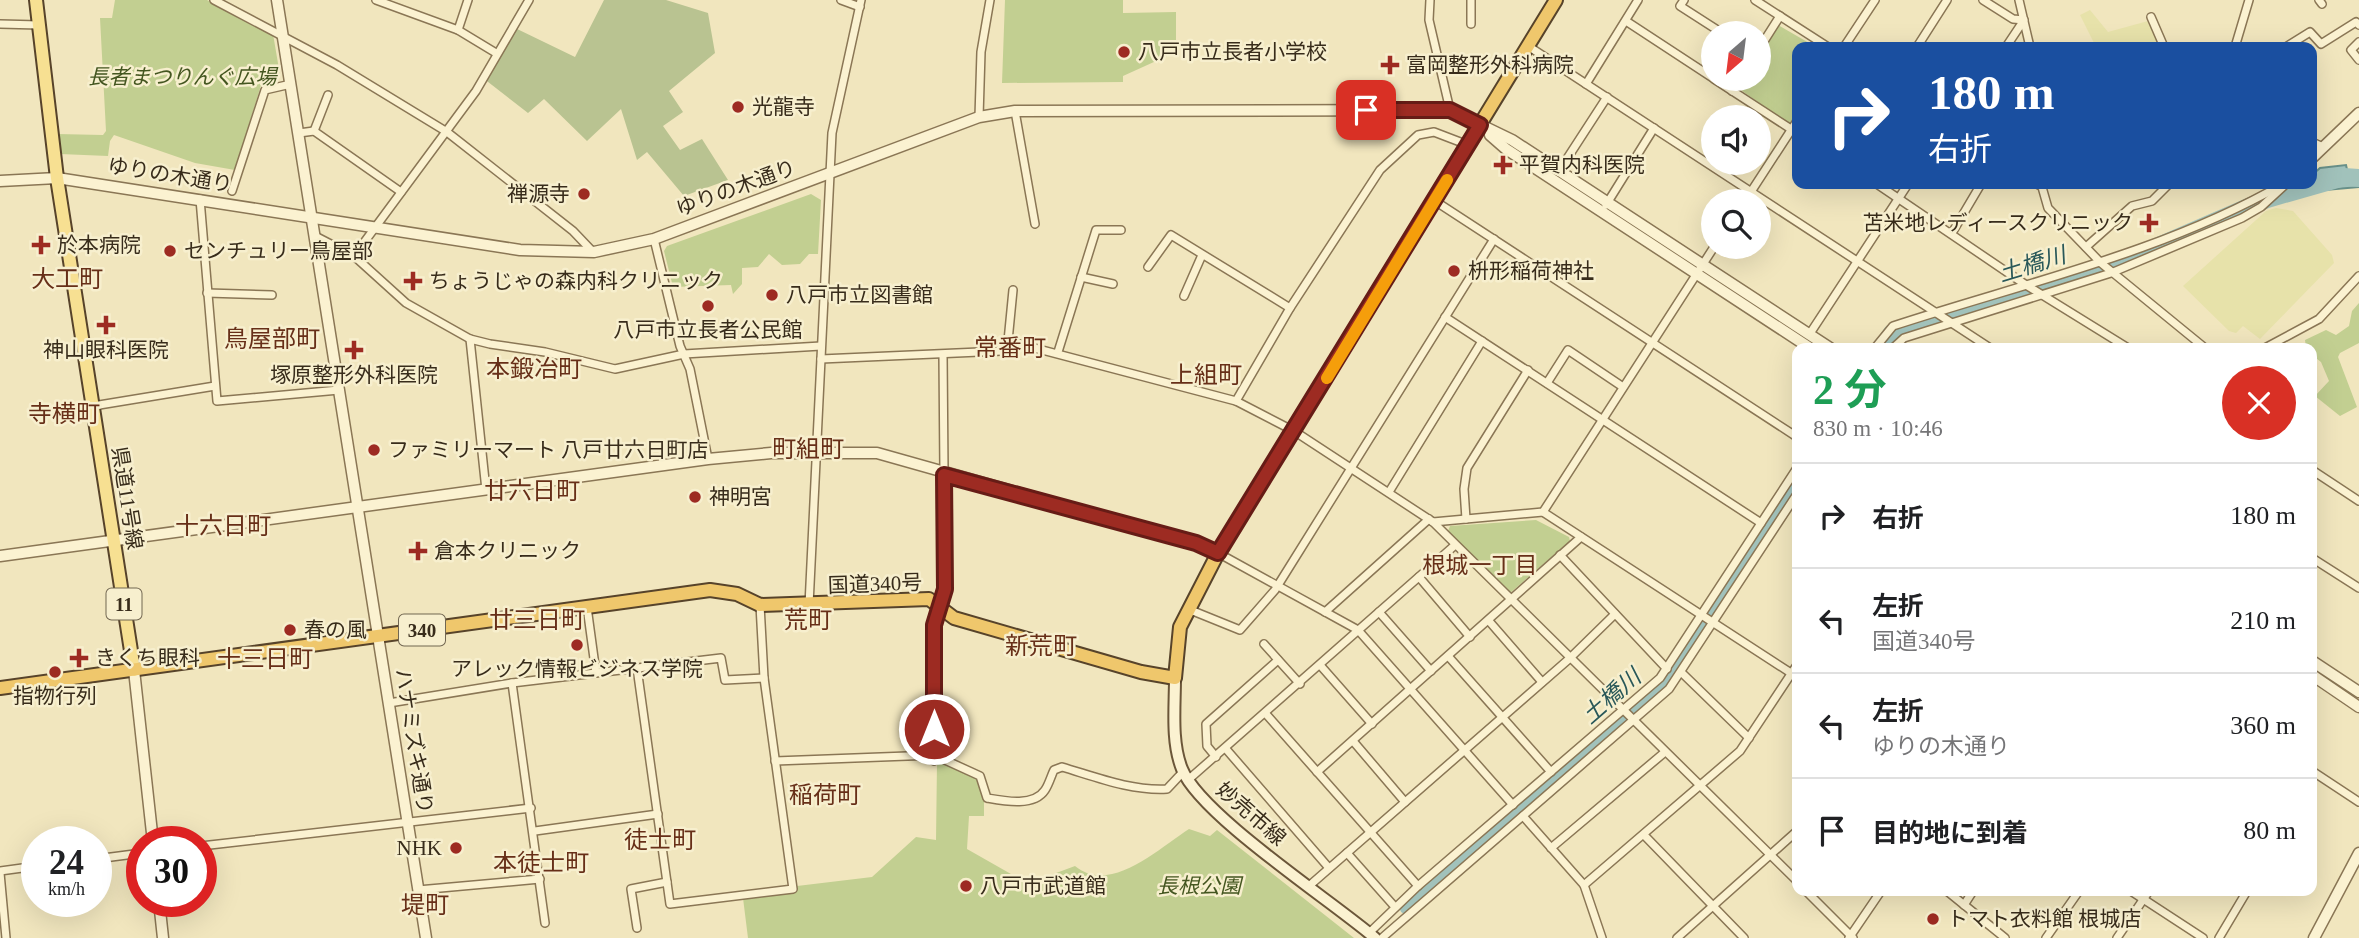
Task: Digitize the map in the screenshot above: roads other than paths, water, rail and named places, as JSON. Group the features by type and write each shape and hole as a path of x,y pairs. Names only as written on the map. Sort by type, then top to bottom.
{"highway":[{"path":"1175,678 1177,640 1188,609 1218,553 1556,0"},
{"name":"国道340号","path":"0,688 710,590 737,594 760,605 808,606 929,599 954,618 1141,672 1175,678"}],"main road":[{"name":"県道11号線","path":"36,0 57,178 134,670"},
{"path":"1175,678 1177,756 1185,776"},
{"name":"妙売市線","path":"1185,776 1231,824 1372,935"}],"street":[{"path":"214,0 284,36 447,132 573,231 594,252"},
{"name":"ハナミズキ通り","path":"279,0 426,938"},
{"path":"376,0 395,3 458,30 496,53"},
{"path":"458,30 468,0"},
{"path":"354,256 476,91 529,0"},
{"path":"808,606 832,133 860,3 841,0"},
{"path":"979,117 981,52 990,0"},
{"path":"1430,0 1429,20 1450,110"},
{"path":"1471,0 1471,24"},
{"path":"1586,83 1638,0"},
{"path":"1684,0 1680,6 1703,21"},
{"path":"1847,42 1875,0"},
{"path":"1920,42 1947,0"},
{"path":"1983,0 2013,19 2024,20"},
{"path":"2019,0 2030,42"},
{"path":"2236,42 2249,0"},
{"path":"1760,2 1820,42"},
{"path":"1771,30 1780,16"},
{"path":"2151,17 2162,42"},
{"path":"2009,42 2024,20"},
{"path":"1626,21 1701,70"},
{"path":"2294,42 2310,32 2321,44 2356,22 2359,25"},
{"path":"0,24 39,25"},
{"path":"2359,42 2351,50 2359,60"},
{"path":"1528,46 1748,189"},
{"path":"232,191 265,90 291,84"},
{"path":"1732,91 1792,129"},
{"path":"314,131 328,95"},
{"path":"1559,172 1607,97"},
{"name":"ゆりの木通り","path":"0,181 57,178 520,250 594,252 654,239 979,117 1015,111 1450,110 1512,140 1605,207"},
{"path":"1015,111 1035,224"},
{"path":"2317,153 2359,113"},
{"name":"ゆりの木通り","path":"1480,125 1507,149 1822,343"},
{"path":"1605,207 1654,128"},
{"path":"299,132 314,131 401,192"},
{"path":"1236,401 1290,309 1380,170 1418,135 1434,132 1468,145"},
{"path":"1752,189 1792,135"},
{"path":"2317,144 2323,147"},
{"path":"1885,189 2026,285 2120,343"},
{"path":"1809,335 1905,189"},
{"path":"1952,233 1979,189"},
{"path":"2043,189 2048,208 2101,263 2199,343"},
{"path":"2158,189 2161,193"},
{"path":"2086,247 2132,206 2152,201 2165,189"},
{"path":"1879,343 1893,326 2101,263 2250,202 2275,189"},
{"path":"1898,343 1904,338 2046,295 2111,272 2242,218 2261,207 2279,189"},
{"path":"200,199 217,401 339,390"},
{"path":"1435,201 1792,434"},
{"path":"1771,205 1982,343"},
{"path":"1058,352 1096,230 1121,230"},
{"path":"1148,267 1171,235 1290,309"},
{"path":"317,237 354,256 406,303 470,339 545,352 615,369 684,354 821,346"},
{"path":"654,239 690,369 708,459"},
{"path":"1188,609 1240,629 1278,585 1494,239"},
{"path":"1184,296 1202,255"},
{"path":"1543,512 1706,259"},
{"name":"ゆりの木通り","path":"1700,269 1803,343"},
{"path":"2274,343 2319,319 2359,276"},
{"path":"1082,277 1113,284"},
{"path":"821,359 1002,351 1008,341 1013,290"},
{"path":"207,293 272,295"},
{"path":"1445,317 1761,523"},
{"path":"470,339 486,490"},
{"path":"1008,341 1236,401 1294,431 1431,520 1454,546 1792,876"},
{"path":"1389,492 1482,341"},
{"path":"1547,383 1567,351 1623,387"},
{"path":"934,758 934,625 945,589 943,355"},
{"path":"1466,519 1464,489 1467,468 1528,370"},
{"path":"93,406 215,386"},
{"path":"0,556 114,538 357,508 708,459 814,452 877,453 944,475 1183,539 1218,553 1278,585 1358,631 1513,805"},
{"path":"2317,473 2359,501"},
{"path":"1372,935 1395,907 1418,886 1660,678 1792,476"},
{"path":"1382,938 1633,721 1682,673 1792,502"},
{"path":"1325,612 1431,520 1543,512 1792,674"},
{"path":"1317,772 1581,537"},
{"path":"775,761 934,758 980,776 987,798 1032,799 1044,792 1054,770 1062,767 1129,786 1167,789 1226,749 1454,546"},
{"path":"1560,555 1667,668"},
{"path":"2317,561 2359,588"},
{"path":"1419,577 1470,637"},
{"path":"636,668 670,904 793,889 764,678 760,605"},
{"path":"587,607 596,673"},
{"path":"1380,612 1432,671"},
{"path":"1309,886 1569,659 1615,614"},
{"path":"1489,621 1542,682"},
{"path":"1264,643 1300,684"},
{"path":"1448,656 1551,772"},
{"path":"389,703 512,683 721,658 725,680 764,678"},
{"path":"1216,757 1207,746 1206,724 1279,660"},
{"path":"2317,664 2359,692"},
{"path":"1320,665 1372,724"},
{"path":"134,670 151,826"},
{"path":"1682,673 1749,738"},
{"path":"1584,885 1740,751 1792,678"},
{"path":"2317,678 2359,707"},
{"path":"512,683 535,831 545,923"},
{"path":"1266,714 1418,886"},
{"path":"1353,741 1405,802"},
{"path":"1226,749 1329,869"},
{"path":"1552,848 1665,752"},
{"path":"2317,775 2359,802"},
{"path":"217,844 531,808"},
{"path":"535,831 658,814"},
{"path":"1523,816 1584,885 1602,938"},
{"path":"1644,835 1744,938"},
{"path":"1677,938 1792,835"},
{"path":"1347,853 1395,907"},
{"path":"2314,938 2359,853"},
{"path":"6,938 0,872 21,869"},
{"path":"418,890 540,879"},
{"path":"637,928 631,889 667,882"},
{"path":"1812,896 1851,937 1878,896"},
{"path":"1953,896 2005,938"},
{"path":"1964,905 1970,896"},
{"path":"2046,938 2075,896"},
{"path":"2139,896 2203,938"},
{"path":"2117,938 2146,896"},
{"path":"2219,938 2244,896"},
{"path":"161,917 163,938"}],"water":[{"path":"2346,165 2348,174 2359,174 2359,187 2291,193 2296,189 2317,189 2317,171"}],"waterway":[{"name":"土橋川","path":"2317,185 2344,177 2359,178"},
{"name":"土橋川","path":"1885,343 1892,333 2124,261 2267,199 2302,189"},
{"name":"土橋川","path":"1408,906 1668,679 1792,489"}],"place":[{"name":"八戸市立長者小学校","path":"1124,52"},
{"name":"富岡整形外科病院","path":"1390,65"},
{"name":"光龍寺","path":"738,107"},
{"name":"平賀内科医院","path":"1503,165"},
{"name":"禅源寺","path":"584,194"},
{"name":"苫米地レディースクリニック","path":"2149,223"},
{"name":"於本病院","path":"41,245"},
{"name":"センチュリー鳥屋部","path":"170,251"},
{"name":"枡形稲荷神社","path":"1454,271"},
{"name":"ちょうじゃの森内科クリニック","path":"413,281"},
{"name":"八戸市立図書館","path":"772,295"},
{"name":"八戸市立長者公民館","path":"708,306"},
{"name":"神山眼科医院","path":"106,325"},
{"name":"塚原整形外科医院","path":"354,350"},
{"name":"ファミリーマート 八戸廿六日町店","path":"374,450"},
{"name":"神明宮","path":"695,497"},
{"name":"倉本クリニック","path":"418,551"},
{"name":"春の風","path":"290,630"},
{"name":"アレック情報ビジネス学院","path":"577,645"},
{"name":"きくち眼科","path":"79,658"},
{"name":"指物行列","path":"55,672"},
{"name":"NHK","path":"456,848"},
{"name":"八戸市武道館","path":"966,886"},
{"name":"トマト衣料館 根城店","path":"1933,919"}],"district":[{"name":"大工町","path":"67,279"},
{"name":"鳥屋部町","path":"272,339"},
{"name":"常番町","path":"1010,348"},
{"name":"本鍛冶町","path":"534,369"},
{"name":"上組町","path":"1206,375"},
{"name":"寺横町","path":"64,414"},
{"name":"町組町","path":"808,449"},
{"name":"廿六日町","path":"532,491"},
{"name":"十六日町","path":"223,526"},
{"name":"根城一丁目","path":"1480,565"},
{"name":"廿三日町","path":"537,620"},
{"name":"荒町","path":"808,620"},
{"name":"新荒町","path":"1041,646"},
{"name":"十三日町","path":"265,659"},
{"name":"稲荷町","path":"825,795"},
{"name":"徒士町","path":"660,840"},
{"name":"本徒士町","path":"541,863"},
{"name":"堤町","path":"425,905"}],"park label":[{"name":"長者まつりんぐ広場","path":"182,77"},
{"name":"長根公園","path":"1199,886"}]}
